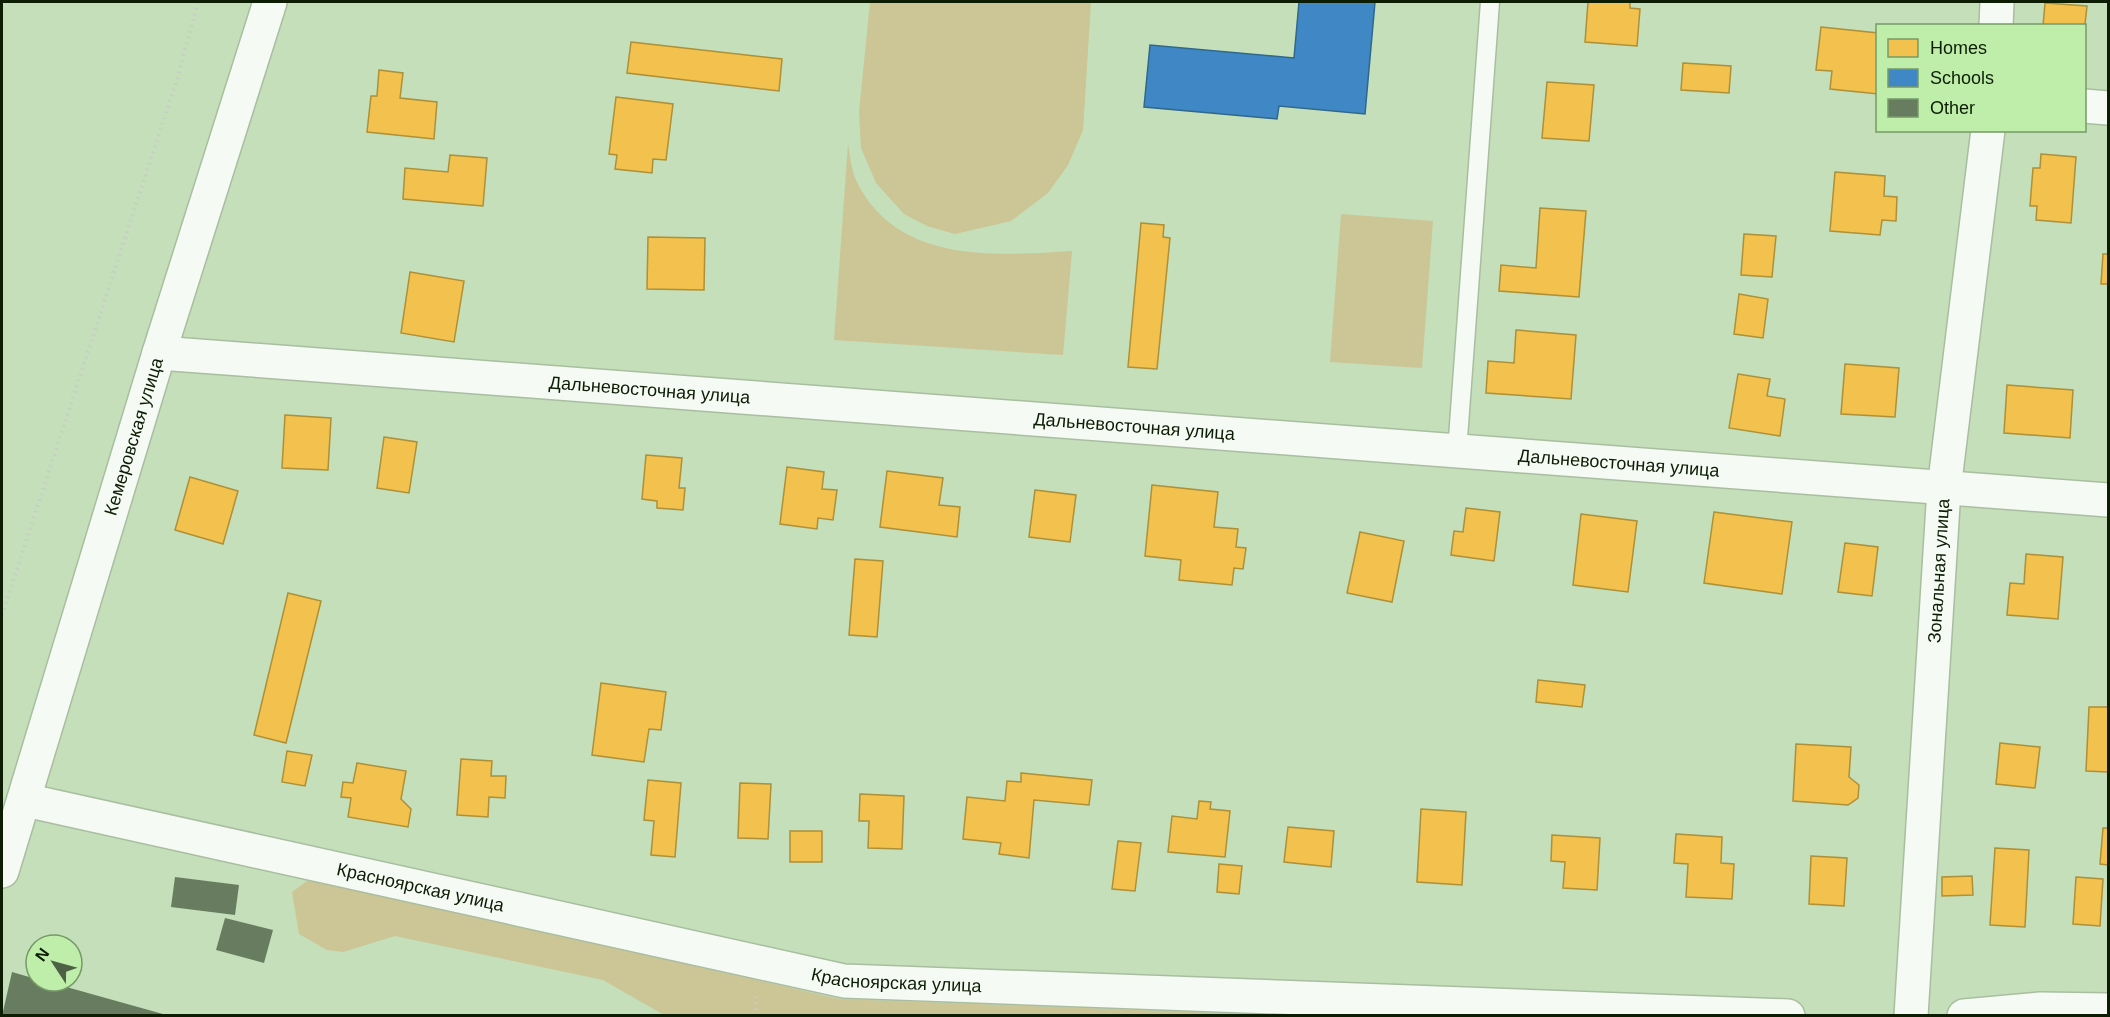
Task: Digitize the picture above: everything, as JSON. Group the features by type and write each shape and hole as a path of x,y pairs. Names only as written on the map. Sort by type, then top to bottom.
{"street":[{"name":"Кемеровская улица","path":"2,871 159,353 270,2"},
{"path":"1996,24 1997,2"},
{"path":"2086,106 2109,108"},
{"name":"Зональная улица","path":"1911,1016 1944,489 1988,132"},
{"name":"Дальневосточная улица","path":"159,353 2109,500"},
{"name":"Красноярская улица","path":"25,800 844,981 1788,1016"},
{"path":"1964,1016 2040,1009 2109,1010"}],"lane":[{"path":"1456,452 1490,2"}],"path":[{"path":"2,615 177,79 198,2"}],"shaded area":[{"path":"870,2 1091,2 1083,130 1068,165 1048,193 1011,221 955,234 927,226 904,214 876,183 861,148 859,112"},
{"path":"848,144 856,180 874,207 896,227 921,241 950,249 980,253 1072,251 1063,355 834,340"},
{"path":"1341,214 1433,221 1422,368 1330,362"},
{"path":"311,878 839,999 1272,1015 664,1015 603,980 395,936 343,952 327,950 299,934 292,892"}],"building: Homes":[{"path":"1588,2 1630,2 1630,8 1640,9 1637,46 1585,42"},
{"path":"2045,3 2087,6 2085,24 2043,24"},
{"path":"1821,27 1876,33 1876,94 1830,89 1832,71 1816,70"},
{"path":"631,42 782,59 779,91 627,73"},
{"path":"1683,63 1731,66 1729,93 1681,90"},
{"path":"379,70 403,73 400,98 437,102 434,139 367,132 371,96 377,96"},
{"path":"1547,82 1594,85 1589,141 1542,138"},
{"path":"616,97 673,104 666,160 653,159 652,173 615,169 617,155 609,154"},
{"path":"2041,154 2076,157 2071,223 2036,220 2037,206 2030,206 2033,168 2040,168"},
{"path":"450,155 487,158 483,206 403,199 405,168 448,172"},
{"path":"1835,172 1885,176 1884,196 1897,197 1896,221 1882,220 1880,235 1830,231"},
{"path":"1540,208 1586,211 1579,297 1499,291 1501,265 1536,268"},
{"path":"1141,223 1164,225 1163,237 1170,238 1157,369 1128,367"},
{"path":"1744,234 1776,236 1772,277 1741,275"},
{"path":"648,237 705,238 704,290 647,289"},
{"path":"2103,254 2108,254 2108,284 2101,284"},
{"path":"410,272 464,281 454,342 401,333"},
{"path":"1739,294 1768,299 1763,338 1734,334"},
{"path":"1516,330 1576,335 1571,399 1486,393 1488,361 1514,363"},
{"path":"1845,364 1899,368 1895,417 1841,414"},
{"path":"1738,374 1770,379 1767,396 1785,399 1780,436 1729,428"},
{"path":"2007,385 2073,390 2070,438 2004,433"},
{"path":"285,415 331,418 328,470 282,468"},
{"path":"384,437 417,442 409,493 377,488"},
{"path":"646,455 682,458 679,488 685,488 683,510 657,508 657,501 642,499"},
{"path":"787,467 824,472 822,489 837,490 833,520 818,518 817,529 780,524"},
{"path":"887,471 943,478 939,505 960,507 957,537 880,527"},
{"path":"190,477 238,491 223,544 175,530"},
{"path":"1152,485 1218,492 1214,527 1238,529 1236,547 1246,548 1243,569 1234,568 1232,585 1179,580 1181,560 1145,556"},
{"path":"1035,490 1076,495 1070,542 1029,537"},
{"path":"1466,508 1500,512 1494,561 1451,555 1454,531 1463,532"},
{"path":"1714,512 1792,522 1782,594 1704,583"},
{"path":"1581,514 1637,521 1628,592 1573,585"},
{"path":"1360,532 1404,541 1392,602 1347,593"},
{"path":"1845,543 1878,547 1872,596 1838,592"},
{"path":"2026,554 2063,557 2058,619 2007,615 2010,583 2024,584"},
{"path":"855,559 883,561 877,637 849,635"},
{"path":"288,593 321,601 286,743 254,735"},
{"path":"1538,680 1585,685 1582,707 1536,702"},
{"path":"601,683 666,692 661,730 649,729 644,762 592,755"},
{"path":"2089,707 2108,707 2108,772 2086,771"},
{"path":"2000,743 2040,747 2035,788 1996,784"},
{"path":"1796,744 1851,747 1849,777 1859,785 1858,798 1848,805 1793,801"},
{"path":"287,751 312,755 305,786 282,782"},
{"path":"461,759 492,761 491,776 506,776 505,798 489,797 488,817 457,815"},
{"path":"357,763 406,771 401,799 411,809 408,827 348,817 351,798 341,797 343,782 353,783"},
{"path":"1021,773 1092,780 1089,805 1034,800 1029,858 999,854 1001,843 963,839 967,797 1005,801 1007,781 1021,782"},
{"path":"648,780 681,783 675,857 651,855 654,821 644,820"},
{"path":"740,783 771,784 768,839 738,838"},
{"path":"860,794 904,796 902,849 868,848 869,821 859,821"},
{"path":"1199,801 1211,802 1210,809 1230,811 1225,857 1168,852 1172,816 1197,819"},
{"path":"1421,809 1466,812 1462,885 1417,882"},
{"path":"1288,827 1334,831 1331,867 1284,862"},
{"path":"2103,828 2108,828 2108,865 2100,864"},
{"path":"790,831 822,831 822,862 790,862"},
{"path":"1676,834 1722,837 1721,863 1734,864 1732,899 1686,897 1688,864 1674,863"},
{"path":"1552,835 1600,838 1597,890 1563,888 1565,862 1551,861"},
{"path":"1118,841 1141,843 1135,891 1112,889"},
{"path":"1995,848 2029,850 2025,927 1990,925"},
{"path":"1811,856 1847,858 1844,906 1809,904"},
{"path":"1219,864 1242,866 1239,894 1217,892"},
{"path":"1972,876 1973,895 1942,896 1942,877"},
{"path":"2076,877 2103,879 2100,926 2073,924"}],"building: Schools":[{"path":"1299,2 1375,2 1365,114 1279,106 1277,119 1144,107 1150,45 1294,58"}],"building: Other":[{"path":"175,877 239,885 235,915 171,907"},
{"path":"225,918 273,930 264,963 216,950"},
{"path":"12,972 24,976 24,993 84,992 170,1016 2,1016"}]}
